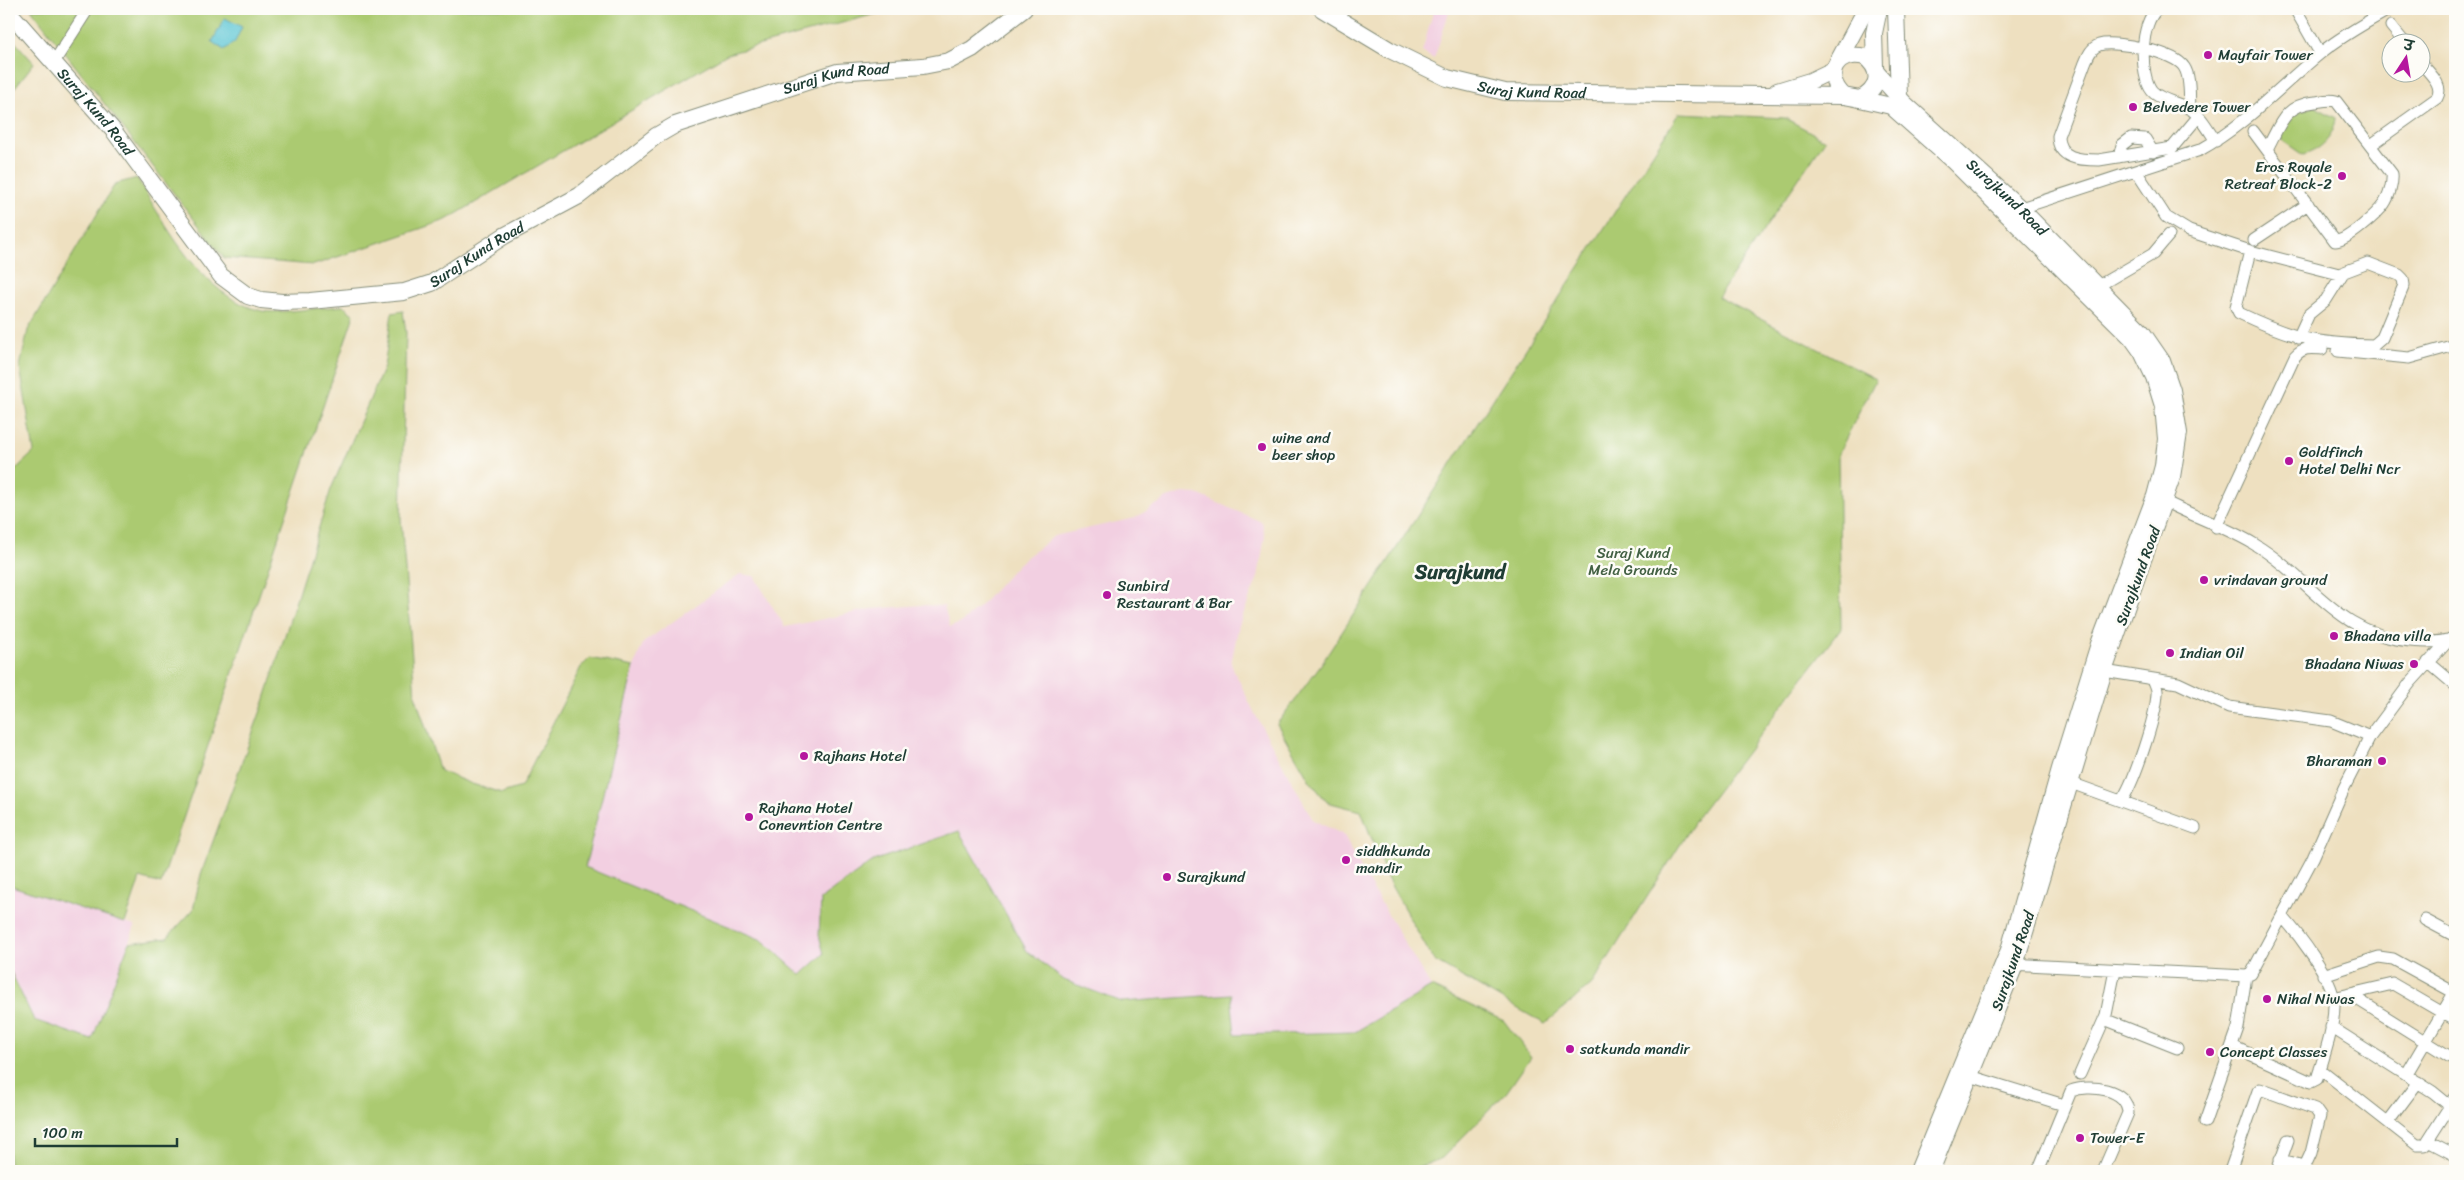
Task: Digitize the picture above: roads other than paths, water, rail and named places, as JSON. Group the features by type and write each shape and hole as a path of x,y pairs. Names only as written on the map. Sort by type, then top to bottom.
{"main road":[{"name":"Suraj Kund Road","path":"9,12 113,130 221,276 234,287 255,298 282,302 404,292 432,283 504,236 579,196 656,136 675,125 837,72 923,66 949,61 972,49 1024,9"},
{"name":"Suraj Kund Road","path":"1322,9 1390,50 1447,78 1505,92 1844,96"},
{"path":"1866,9 1835,67 1833,84 1844,96 1860,99 1871,92 1875,85 1874,33 1879,9"},
{"path":"1896,9 1899,97"},
{"path":"1760,96 1810,81 1835,67 1848,56 1865,57 1876,70"},
{"name":"Surajkund Road","path":"1876,70 1899,97 2013,210 2127,333 2142,352 2158,389 2165,424 2166,451 2160,499 2099,644 2009,965"},
{"name":"Surajkund Road","path":"1860,99 1891,106 1954,162 2013,210 2098,286 2142,332 2154,346 2168,375 2177,415 2179,443 2104,671 2071,783 2009,965 1972,1054 1918,1171"},
{"name":"Surajkund Road","path":"1931,1171 1970,1076 1972,1054"}],"street":[{"path":"54,62 88,9"},
{"path":"2158,9 2150,17 2146,25 2143,49 2147,84 2155,94 2194,113 2216,141"},
{"path":"2295,9 2320,53"},
{"path":"2013,210 2200,150 2216,141 2277,93 2336,40 2390,9"},
{"path":"2391,26 2396,32"},
{"path":"2120,44 2178,60 2185,67 2194,113 2177,145 2166,150 2099,160 2070,157 2062,152 2058,144 2058,136 2085,63 2095,48 2120,44"},
{"path":"2371,145 2437,98 2440,86 2432,76"},
{"path":"2277,93 2291,110"},
{"path":"2253,131 2267,150 2308,204 2335,241 2346,239 2383,206 2392,184 2392,174 2336,101 2305,103 2291,110 2285,116 2267,150"},
{"path":"2119,157 2122,145 2131,138 2145,138 2153,152"},
{"path":"2136,171 2166,217 2189,231 2252,246 2343,273"},
{"path":"2298,338 2309,314 2326,300 2343,273 2368,263 2400,275 2404,285 2382,338 2374,346 2332,345 2298,338 2277,331 2236,310 2252,246 2308,204"},
{"path":"2098,286 2153,254 2169,236"},
{"path":"2216,527 2243,464 2295,356 2300,350 2308,348 2409,358 2455,345"},
{"path":"2160,499 2252,543 2272,556 2349,622 2390,639 2434,642 2453,638"},
{"path":"2009,965 2246,976 2253,972 2319,846 2344,788 2370,738 2428,662 2453,638"},
{"path":"2428,662 2455,685"},
{"path":"2104,671 2178,683 2229,707 2331,721 2370,738"},
{"path":"2121,801 2131,786 2148,731 2157,695 2153,679"},
{"path":"2071,783 2195,828"},
{"path":"2232,1046 2311,1082 2317,1080 2331,1027 2333,998 2323,975 2301,938 2282,916"},
{"path":"2424,920 2455,936"},
{"path":"2323,975 2383,956 2393,959 2455,993 2406,1075"},
{"path":"2080,1074 2112,996 2115,970"},
{"path":"2205,1122 2240,1021 2246,976"},
{"path":"2333,998 2394,984 2455,1020"},
{"path":"2349,994 2455,1060"},
{"path":"2104,1019 2177,1048"},
{"path":"2320,1070 2417,1145 2425,1145 2454,1105 2331,1027"},
{"path":"1970,1076 2064,1105"},
{"path":"2388,1122 2418,1082"},
{"path":"2038,1171 2071,1091 2080,1088 2100,1088 2124,1099 2128,1105 2128,1113 2103,1171"},
{"path":"2230,1171 2260,1089 2314,1109 2320,1116 2311,1154 2304,1166 2278,1166 2288,1140"},
{"path":"2428,1141 2455,1156"}],"water":[{"path":"225,18 242,27 235,42 224,50 212,42"}],"place":[{"name":"Mayfair Tower","path":"2208,55"},
{"name":"Belvedere Tower","path":"2133,107"},
{"name":"Eros Royale Retreat Block-2","path":"2342,176"},
{"name":"wine and beer shop","path":"1262,447"},
{"name":"Goldfinch Hotel Delhi Ncr","path":"2289,461"},
{"name":"vrindavan ground","path":"2204,580"},
{"name":"Sunbird Restaurant & Bar","path":"1107,595"},
{"name":"Bhadana villa","path":"2334,636"},
{"name":"Indian Oil","path":"2170,653"},
{"name":"Bhadana Niwas","path":"2414,664"},
{"name":"Rajhans Hotel","path":"804,756"},
{"name":"Bharaman","path":"2382,761"},
{"name":"Rajhana Hotel Conevntion Centre","path":"749,817"},
{"name":"siddhkunda mandir","path":"1346,860"},
{"name":"Surajkund","path":"1167,877"},
{"name":"Nihal Niwas","path":"2267,999"},
{"name":"satkunda mandir","path":"1570,1049"},
{"name":"Concept Classes","path":"2210,1052"},
{"name":"Tower-E","path":"2080,1138"}],"district":[{"name":"Surajkund","path":"1460,572"}],"park label":[{"name":"Suraj Kund Mela Grounds","path":"1633,562"}]}
